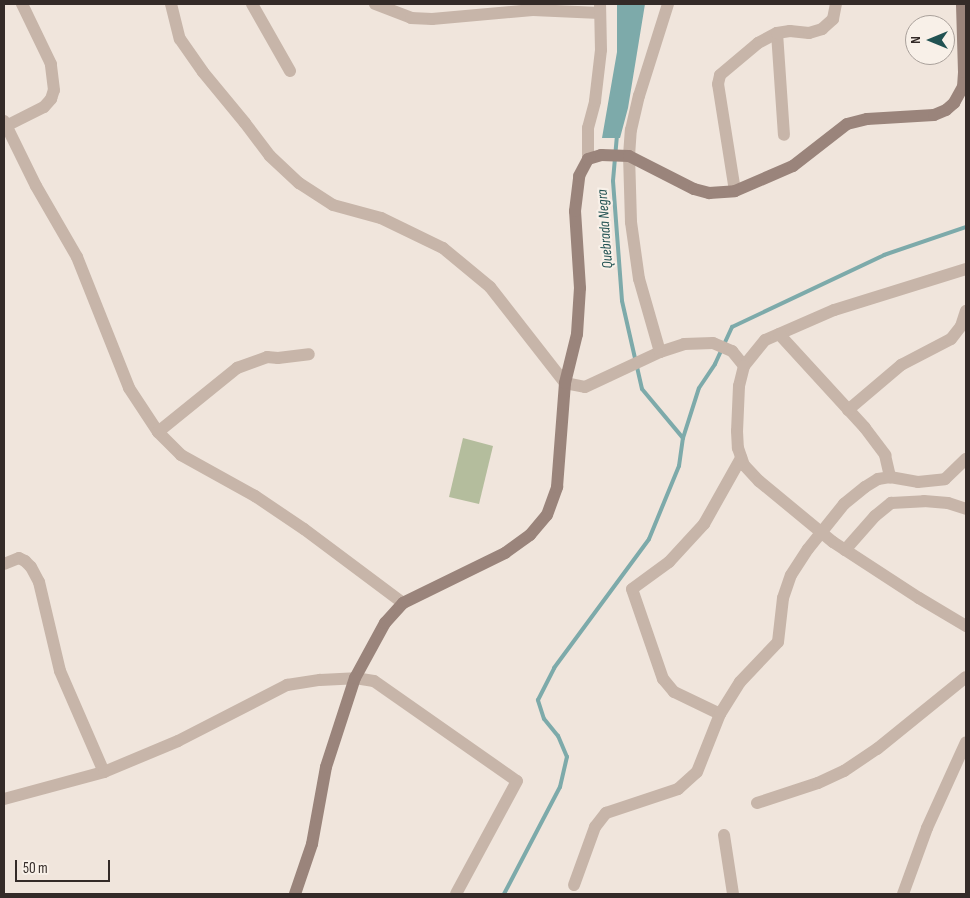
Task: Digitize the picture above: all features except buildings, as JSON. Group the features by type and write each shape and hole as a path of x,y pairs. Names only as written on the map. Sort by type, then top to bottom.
{"main road":[{"path":"295,894 312,844 326,767 355,678 384,623 403,603 505,553 530,535 547,515 557,487 565,383 577,334 580,288 576,211 579,176 588,159 601,155 624,156 694,189 709,193 734,192 793,166 846,124 867,119 934,115 946,110 954,103 963,87 962,4"}],"street":[{"path":"22,4 51,64 54,90 51,100 44,107 5,123 36,186 76,257 129,388 158,432 181,455 255,496 304,529 403,603"},
{"path":"171,4 180,39 203,72 246,123 270,156 299,183 333,205 380,218 451,254 490,288 565,383 585,387 654,354 684,344 713,344 732,351 744,366"},
{"path":"252,4 290,71"},
{"path":"375,4 411,18 432,19 533,7 600,8 601,50 595,101 588,128 588,159"},
{"path":"654,354 638,279 630,222 624,156 638,96 668,4"},
{"path":"734,192 718,84 720,76 758,43 776,33 822,30 833,20 836,4"},
{"path":"776,33 784,135"},
{"path":"966,269 834,310 765,340 744,366 739,386 737,431 738,448 744,465 759,481 820,533 919,598 966,626"},
{"path":"848,410 901,365 951,339 961,326 966,311"},
{"path":"779,334 848,410 885,455 890,477"},
{"path":"158,432 237,368 267,357 278,358 309,354"},
{"path":"720,714 674,692 663,679 632,590 669,562 704,524 742,458"},
{"path":"574,885 596,827 606,813 678,789 696,772 720,714 740,682 778,642 783,598 791,575 820,533 844,504 878,479 890,477 918,482 946,479 966,459"},
{"path":"845,550 875,516 892,503 924,501 948,503 966,509"},
{"path":"4,564 19,558 26,561 39,582 60,671 104,772"},
{"path":"757,802 818,783 844,771 876,749 966,677"},
{"path":"4,799 104,772 178,741 287,685 320,680 355,678 374,681 517,781 456,894"},
{"path":"903,894 927,828 966,742"},
{"path":"724,835 733,894"}],"green space":[{"path":"463,438 493,446 479,504 449,497"}],"water":[{"path":"617,4 645,4 628,108 620,138 602,138 617,52"}],"waterway":[{"name":"Quebrada Negra","path":"617,135 613,181 622,301 642,389 683,438"},
{"path":"504,894 560,787 567,757 558,736 544,719 538,700 554,668 649,539 679,466 683,438 699,388 715,364 732,327 884,255 966,227"}]}
